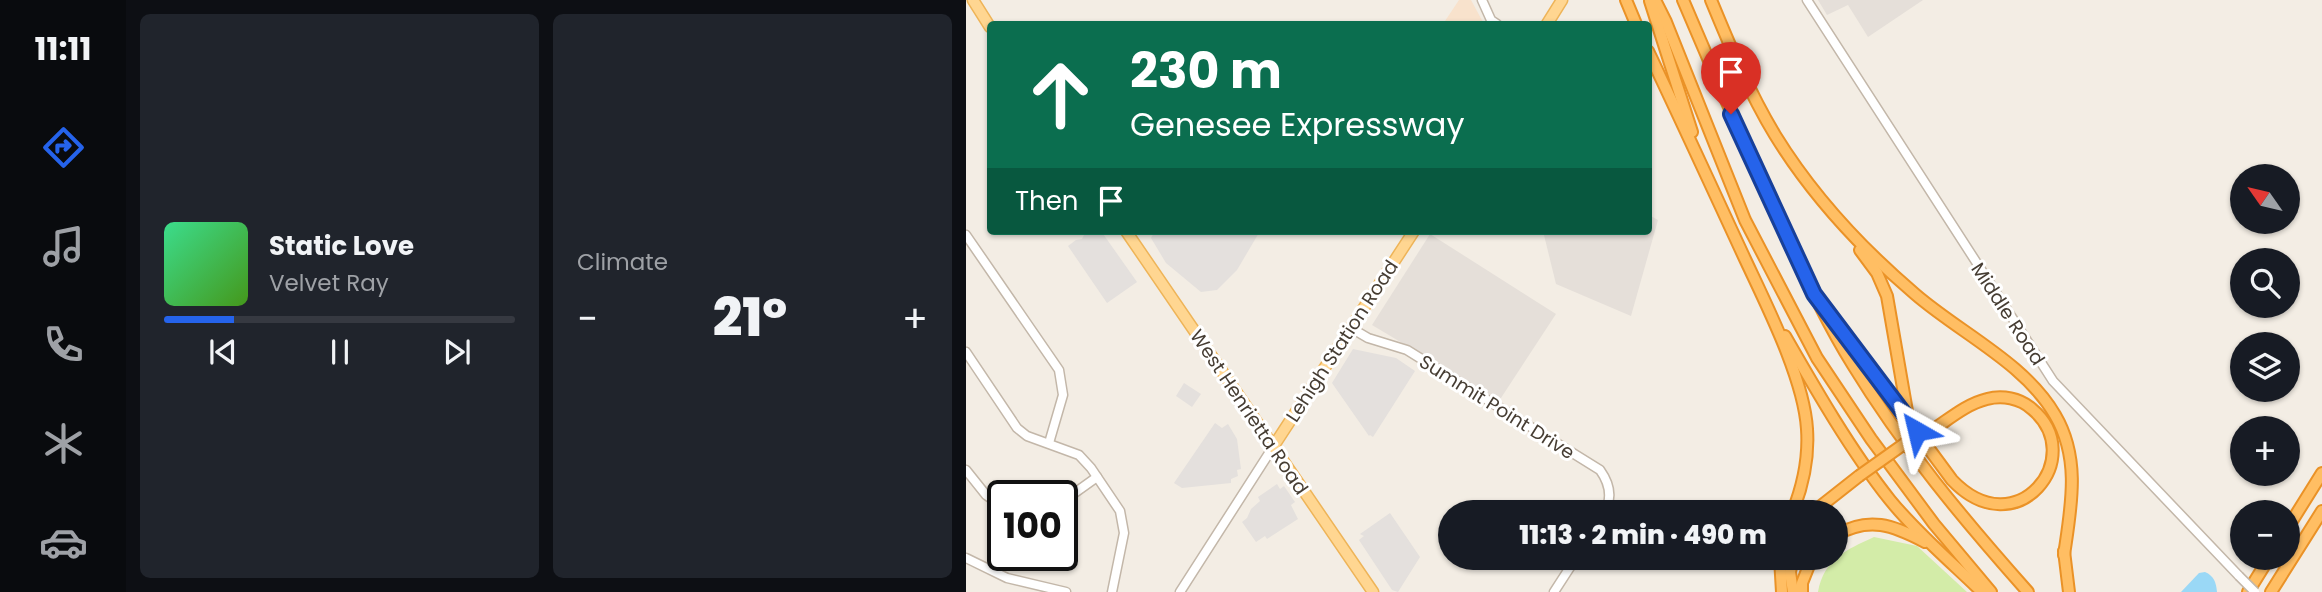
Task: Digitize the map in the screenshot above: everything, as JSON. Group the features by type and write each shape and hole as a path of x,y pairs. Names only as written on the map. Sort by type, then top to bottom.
{"highway":[{"path":"1626,0 1635,21"},
{"path":"1649,0 1707,178"},
{"path":"1656,0 1745,220 1816,358 1920,506 1991,592"},
{"path":"1684,0 1741,137 1814,294 1852,364 1921,465 1957,511 2028,592"},
{"path":"1711,0 1744,78 1775,135 1820,198 1890,273 1943,318 2026,378 2043,397 2064,432 2072,468 2073,498 2064,555"},
{"path":"1652,60 1766,303 1800,390 1807,428 1805,468 1797,500"},
{"path":"1839,220 1877,273 1887,296 1909,420"},
{"path":"1814,294 1964,493 1997,505 2025,500 2042,484 2052,460 2050,436 2038,414 2021,401 1998,397 1984,399 1930,429"},
{"path":"1766,303 1824,404 1890,499 1933,546 1982,592"},
{"path":"1830,500 1969,399 1993,391 2017,393 2039,406 2054,429 2065,464 2067,497 2064,555 2069,592"},
{"path":"2300,508 2322,473"},
{"path":"1835,500 1860,479"},
{"path":"2271,592 2322,511"},
{"path":"1848,530 1863,523 1886,525 1933,546"},
{"path":"1781,570 1784,592"},
{"path":"1784,592 1785,570"},
{"path":"1790,570 1793,592"},
{"path":"1802,592 1807,570"},
{"path":"2248,592 2262,570"}],"main road":[{"path":"973,0 987,22"},
{"path":"1549,21 1562,0"},
{"name":"West Henrietta Road","path":"1129,235 1373,592"},
{"name":"Lehigh Station Road","path":"1273,447 1411,235"}],"street":[{"path":"1482,0 1492,21"},
{"name":"Middle Road","path":"1807,0 2053,381 2255,592"},
{"path":"966,234 1059,370 1063,395 1049,443"},
{"name":"Summit Point Drive","path":"1351,328 1368,338 1406,350 1600,470 1607,481 1609,500"},
{"path":"966,352 1017,428 1027,436 1079,455 1120,510 1124,524 1112,592"},
{"name":"Lehigh Station Road","path":"1180,592 1273,447"},
{"path":"966,470 987,496"},
{"path":"1078,491 1097,477"},
{"path":"966,558 1007,578 1066,592"},
{"path":"1554,592 1568,570"}],"shaded area":[{"path":"1459,0 1471,0 1482,21 1445,21"},
{"path":"1818,0 1923,0 1868,37 1848,5 1827,15"},
{"path":"1652,217 1658,220 1631,316 1556,284 1544,235 1652,235"},
{"path":"1084,235 1104,235 1137,282 1107,303 1068,246 1082,239"},
{"path":"1153,235 1258,235 1237,270 1217,290 1201,292 1166,263 1151,238"},
{"path":"1429,235 1556,314 1499,401 1372,325"},
{"path":"1353,349 1396,358 1415,371 1373,437 1369,436 1332,383"},
{"path":"1184,383 1201,394 1192,407 1176,396"},
{"path":"1215,423 1222,428 1228,424 1237,439 1241,469 1237,470 1238,476 1231,479 1231,483 1182,488 1174,483"},
{"path":"1277,484 1280,489 1284,486 1295,502 1291,505 1298,519 1267,539 1265,536 1256,542 1242,522 1260,501 1258,497"},
{"path":"1390,513 1420,557 1398,592 1392,590 1359,540 1364,536 1360,534"}],"green space":[{"path":"1874,537 1917,546 1967,592 1818,592 1826,570 1848,570 1848,550"}],"water":[{"path":"2205,572 2214,580 2217,592 2181,592 2199,573"}],"route":[{"path":"1731,114 1814,294 1917,431"}]}
